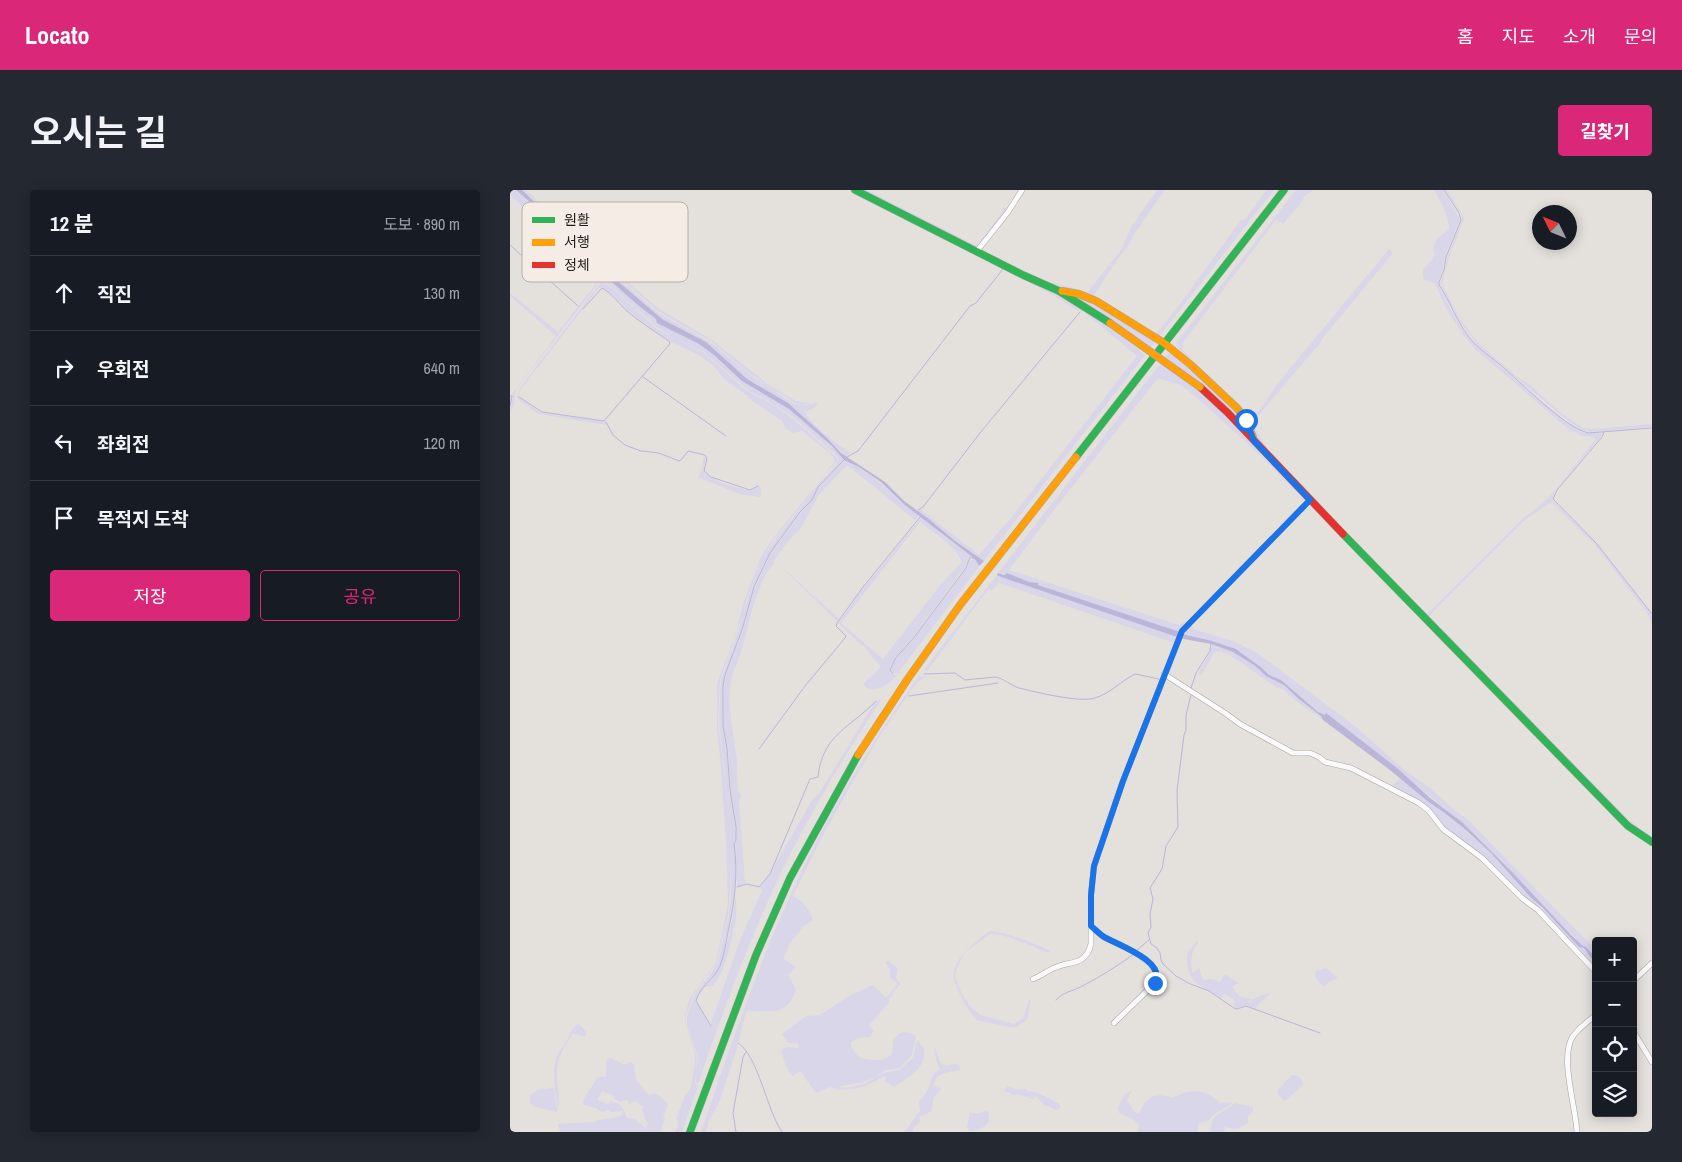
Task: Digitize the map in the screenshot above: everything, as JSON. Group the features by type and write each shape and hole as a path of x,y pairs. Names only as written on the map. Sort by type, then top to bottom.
{"main road":[{"path":"855,190 1022,275 1059,291 1110,323 1200,387 1228,413 1310,500 1628,826 1652,842"},
{"path":"690,1132 756,955 790,878 850,765 960,605 1284,190"},
{"path":"1059,291 1079,294 1096,301 1164,343 1211,382 1237,408 1246,420 1254,441"}],"street":[{"path":"977,251 1008,212 1022,190"},
{"path":"1033,979 1055,968 1073,964 1083,959 1090,950 1091,895 1094,866 1123,781 1182,631 1310,500"},
{"path":"1164,674 1225,712 1240,724 1293,752 1310,753 1325,762 1351,768 1419,802 1443,829 1482,858 1522,898 1538,910 1592,968"},
{"path":"1091,926 1105,938 1146,959 1158,973 1155,983 1114,1023"},
{"path":"1637,976 1652,963"},
{"path":"1576,1132 1575,1110 1567,1064 1569,1047 1572,1038 1592,1019"},
{"path":"1637,1038 1652,1062"}],"shaded area":[{"path":"510,190 516,190 530,202 522,202 522,207 510,195"},
{"path":"516,190 522,190 535,202 530,202"},
{"path":"522,190 526,190 538,202 534,202"},
{"path":"861,190 867,190 975,245 978,244 1004,210 1003,207 1008,210 980,245 975,247"},
{"path":"1157,190 1165,190 1094,295 1156,334 1241,220 1245,220 1266,190 1274,190 1158,338 1120,314 1042,280 1088,292 1121,250 1132,226"},
{"path":"1296,190 1314,190 1304,196 1303,200 1283,224 1276,220 1182,344 1184,346 1182,349 1251,419 1278,383 1389,249 1393,253 1322,339 1318,347 1252,423 1277,462 1427,614 1523,518 1534,511 1556,489 1552,500 1597,545 1650,612 1652,624 1648,614 1596,546 1551,502 1526,519 1429,616 1627,818 1652,837 1652,840 1634,827 1263,448 1254,432 1223,392 1178,348 1177,342"},
{"path":"1434,190 1443,190 1460,219 1444,259 1438,285 1467,337 1569,424 1584,433 1603,432 1568,476 1596,439 1594,437 1582,436 1568,429 1475,349 1452,318 1435,283 1426,281 1423,278 1423,270 1435,254 1433,248 1437,239 1449,229 1446,213"},
{"path":"1445,190 1447,190 1464,219 1449,257 1442,284 1457,314 1473,337 1488,352 1520,379 1528,383 1562,414 1584,428 1652,424 1652,427 1591,432 1582,430 1567,420 1479,346 1461,324 1440,284 1447,258 1462,219 1461,214"},
{"path":"954,241 1057,292 1101,319 1145,355 984,561 955,541 918,511 920,509 979,555 1011,518 1137,356 1084,312 1078,311 1046,291 953,243"},
{"path":"594,282 598,282 598,284 517,388 514,405 510,412 513,396 510,395 556,336 510,296 510,293 558,332 596,284"},
{"path":"601,282 607,284 656,328 676,340 703,352 747,391 791,417 838,459 835,463 811,489 834,463 835,459 829,452 802,431 793,433 786,429 782,421 725,380 714,366 699,355 671,342 647,326 628,311 612,294 602,288 599,288 521,389 518,397 541,413 605,421 606,425 538,414 519,400 517,397 521,387"},
{"path":"604,282 612,282 656,319 657,323 699,344 742,381 789,409 832,446 844,459 818,487 812,499 770,553 754,587 742,630 725,675 722,726 727,748 729,790 735,827 735,888 726,945 722,958 716,971 700,992 696,1001 710,1026 739,943 762,890 759,888 770,874 812,800 820,792 876,701 881,700 827,786 780,875 736,978 698,1084 696,1082 696,1071 698,1057 687,1026 687,1015 694,996 718,963 729,915 731,897 731,832 719,721 721,680 761,562 775,540 839,459 792,416 748,390 703,351 676,340 657,327"},
{"path":"612,282 619,282 662,319 706,342 747,379 788,403 841,453 885,482 904,501 984,561 979,566 975,559 905,505 881,482 859,467 844,460 832,446 789,409 742,381 699,344 657,323 656,319"},
{"path":"619,282 623,282 657,312 711,343 749,374 792,403 805,405 818,402 815,407 805,412 808,417 825,434 851,453 846,456 788,403 747,379 706,342 662,319"},
{"path":"625,282 628,282 659,309 712,340 769,385 796,401 811,403 802,405 795,403 749,373 712,342 658,311"},
{"path":"1077,296 1083,297 1156,341 1149,349 1076,299"},
{"path":"1171,350 1204,377 1234,407 1248,430 1217,405 1272,466 1306,499 1306,502 1261,456 1196,397 1181,385 1158,378 1009,570 1179,625 1189,620 1180,632 1038,585 1038,583 998,573"},
{"path":"704,456 706,458 703,471 707,475 725,484 750,491 758,486 761,488 760,497 739,494 698,477 702,470"},
{"path":"845,460 875,478 920,515 915,520 847,465 818,496 801,528 773,561 775,563 768,571 758,591 730,688 730,713 737,758 738,791 741,794 739,802 745,883 737,887 736,827 730,790 728,748 723,726 724,686 753,593 771,553 812,500 818,488"},
{"path":"811,489 808,498 774,539 761,562 720,680 718,722 731,832 730,897 728,915 717,962 693,996 686,1014 686,1026 685,1014 690,998 716,962 728,904 726,842 717,731 717,684 736,632 744,601 761,557 774,537 806,498"},
{"path":"922,517 945,537 973,557 969,556 965,567 895,658 889,670 892,675 897,675 891,682 877,689 868,688 864,686 864,683 881,667 864,647 838,623 864,587","holes":["920,522 950,545 962,562 941,584 883,659 841,623"]},
{"path":"971,559 976,560 978,568 898,673 893,673 891,669 896,659 967,568"},
{"path":"774,560 839,619 837,621"},
{"path":"998,573 1004,575 1007,573 1029,582 1038,583 1038,585 1180,632 1177,637 1001,577 997,575"},
{"path":"997,575 1177,637 1175,643 999,583 991,591 989,589 986,592 927,671 924,670"},
{"path":"1188,625 1196,630 1233,641 1256,652 1356,727 1402,768 1466,818 1592,946 1592,954 1532,895 1513,873 1462,822 1326,714 1318,712 1281,680 1269,675 1236,649 1182,634"},
{"path":"1182,634 1236,649 1269,675 1281,680 1318,712 1325,715 1326,713 1397,768 1430,798 1462,822 1571,935 1586,947 1592,954 1592,959 1584,948 1579,947 1542,907 1532,899 1492,854 1467,831 1323,720 1321,716 1284,685 1266,676 1254,665 1233,652 1211,644 1181,638"},
{"path":"1212,645 1233,652 1254,665 1262,673 1284,685 1321,716 1323,720 1296,701 1283,689 1276,687 1221,651 1215,652 1201,675 1198,674 1210,653"},
{"path":"919,676 926,677 917,682 881,734 821,839 793,896 810,912 813,920 805,925 790,943 783,959 796,967 788,975 796,989 794,995 786,1007 777,1011 757,1012 750,1010 746,1012 737,1048 719,1103 709,1120 706,1132 701,1132 758,974 797,881 824,828 854,776 885,725"},
{"path":"1400,778 1446,814 1492,854 1532,899 1584,948 1592,959 1592,966 1484,857 1446,830 1419,801 1392,786"},
{"path":"735,898 735,922 731,944 723,969 713,986 705,987 712,980 722,958 730,932"},
{"path":"990,931 1036,944 1050,951 1050,953 997,934 990,934 966,951"},
{"path":"1197,941 1198,943 1191,958 1193,973 1199,968 1203,980 1211,979 1220,982 1225,974 1238,983 1232,987 1240,997 1253,999 1271,992 1256,1009 1246,1005 1237,1008 1234,1006 1235,1000 1224,994 1222,998 1196,982 1189,971 1187,953"},
{"path":"965,952 955,977 962,994 970,1006 980,1015 1014,1024 1021,1020 1029,1000 1031,1000 1027,1020 1014,1028 977,1020 962,999 956,986 954,975 956,965"},
{"path":"889,961 898,969 896,978 900,984 893,992 889,1003 869,1025 874,1031 870,1037 859,1038 851,1042 851,1046 861,1058 881,1060 892,1053 895,1038 906,1032 916,1036 912,1055 900,1068 886,1070 874,1078 862,1082 837,1087 846,1088 864,1084 883,1073 899,1070 913,1058 917,1040 924,1049 924,1056 919,1068 894,1087 885,1081 886,1077 883,1077 854,1089 838,1090 830,1087 816,1093 800,1071 793,1076 788,1070 782,1050 788,1047 798,1048 800,1045 788,1043 782,1034 806,1016 820,1015 849,996 873,985 886,998 897,985 896,981 893,981 890,977 890,970 885,962"},
{"path":"1326,968 1338,978 1323,986 1316,979 1315,973"},
{"path":"577,1024 586,1031 586,1036 572,1034 560,1056 557,1069 558,1112 554,1077 555,1063 557,1056 570,1036 572,1028"},
{"path":"686,1026 697,1057 695,1083 698,1086 682,1132 675,1132 678,1126 677,1116 685,1096 691,1088 695,1062 695,1055"},
{"path":"934,1045 940,1062 946,1066 959,1065 960,1070 940,1075 937,1078 934,1086 942,1089 933,1098 932,1111 919,1117 920,1122 914,1127 912,1132 904,1132 920,1112 919,1103 928,1090 934,1074 940,1069"},
{"path":"612,1058 624,1065 631,1062 634,1064 636,1080 649,1095 657,1095 668,1104 663,1118 665,1120 660,1132 560,1132 558,1124 594,1122 616,1118 623,1114 623,1111 611,1112 608,1110 602,1112 596,1108 583,1105 584,1099 597,1078 606,1076 607,1059","holes":["602,1091 614,1096 614,1099 622,1102 624,1100 628,1101 628,1104 635,1101 643,1107 644,1118 648,1123 646,1129 635,1119 627,1118 620,1105 611,1101 608,1104 597,1100"]},
{"path":"1292,1075 1300,1077 1303,1085 1285,1101 1279,1096 1277,1091"},
{"path":"1008,1086 1040,1094 1059,1104 1061,1108 1056,1110 1043,1104 1036,1096 1033,1099 1003,1091"},
{"path":"554,1088 557,1112 535,1107 530,1103 530,1096 537,1090"},
{"path":"1132,1090 1127,1100 1135,1112 1139,1114 1151,1097 1160,1095 1172,1098 1192,1091 1205,1093 1220,1103 1232,1102 1232,1104 1213,1115 1209,1120 1199,1123 1197,1132 1138,1132 1139,1125 1134,1120 1119,1113 1118,1108 1124,1095"},
{"path":"1235,1103 1253,1107 1253,1111 1248,1117 1248,1123 1236,1129 1224,1127 1225,1132 1211,1132 1211,1125 1215,1117"},
{"path":"987,1110 989,1115 988,1123 982,1128 970,1131 967,1128 970,1112 979,1113"}],"waterway":[{"path":"1444,190 1459,213 1461,220 1446,257 1439,285 1460,324 1472,341 1545,405 1567,423 1578,429 1588,433 1652,428"},
{"path":"510,245 522,256"},
{"path":"847,457 858,451 970,306 976,303 1003,269"},
{"path":"551,282 578,306"},
{"path":"519,397 542,412 604,421 669,345 670,342 633,316 602,288 583,309"},
{"path":"918,510 923,507 980,433 1080,312"},
{"path":"643,377 726,436"},
{"path":"510,396 512,396 510,406"},
{"path":"606,422 613,435 625,445 641,451 659,453 679,461 688,451 705,455 707,458 704,471 711,477 750,490 758,486"},
{"path":"1604,432 1602,437 1557,490 1553,499 1597,544 1652,614"},
{"path":"711,1026 696,1001 700,992 720,966 725,949 736,877 734,843 736,841 736,827 723,726 723,686 725,675 742,630 754,587 770,553 800,512 812,500 818,487 844,460"},
{"path":"759,749 805,686 845,638 846,636 836,626 837,623 863,587 921,516"},
{"path":"893,674 890,670 895,659 915,636 966,568 970,557 975,559"},
{"path":"1191,688 1196,673 1210,651 1211,644"},
{"path":"924,674 955,673 965,680 995,677 1019,688 1079,699 1101,696 1135,674 1159,679"},
{"path":"909,696 998,683"},
{"path":"1191,695 1186,715 1186,730 1177,791 1178,827 1166,846 1162,869 1150,888 1153,899 1150,914 1151,927 1148,933 1151,944 1157,948 1163,964 1176,976 1209,991 1234,1008 1246,1006 1320,1033"},
{"path":"737,887 747,884 759,887 770,874 810,779 818,777 825,751 839,733 876,701"},
{"path":"1137,950 1149,940"},
{"path":"1056,1000 1064,994 1101,976 1134,954"},
{"path":"738,1043 745,1049 757,1071 782,1132"},
{"path":"736,1132 733,1113 743,1057 746,1052"}],"traffic: fast":[{"path":"855,190 1023,275 1059,291 1110,323"},
{"path":"1076,457 1284,190"},
{"path":"1343,534 1628,826 1652,842"},
{"path":"690,1132 756,955 790,878 858,755"}],"traffic: slow":[{"path":"1062,291 1079,294 1096,301 1164,343 1191,365 1237,408 1246,420 1253,437"},
{"path":"1110,323 1200,387"},
{"path":"858,755 907,680 960,605 1076,457"}],"traffic: jam":[{"path":"1200,387 1228,413 1343,534"}],"route":[{"path":"1155,983 1158,973 1146,959 1105,938 1091,926 1091,895 1094,866 1123,781 1182,631 1310,500 1254,441 1246,420"}]}
